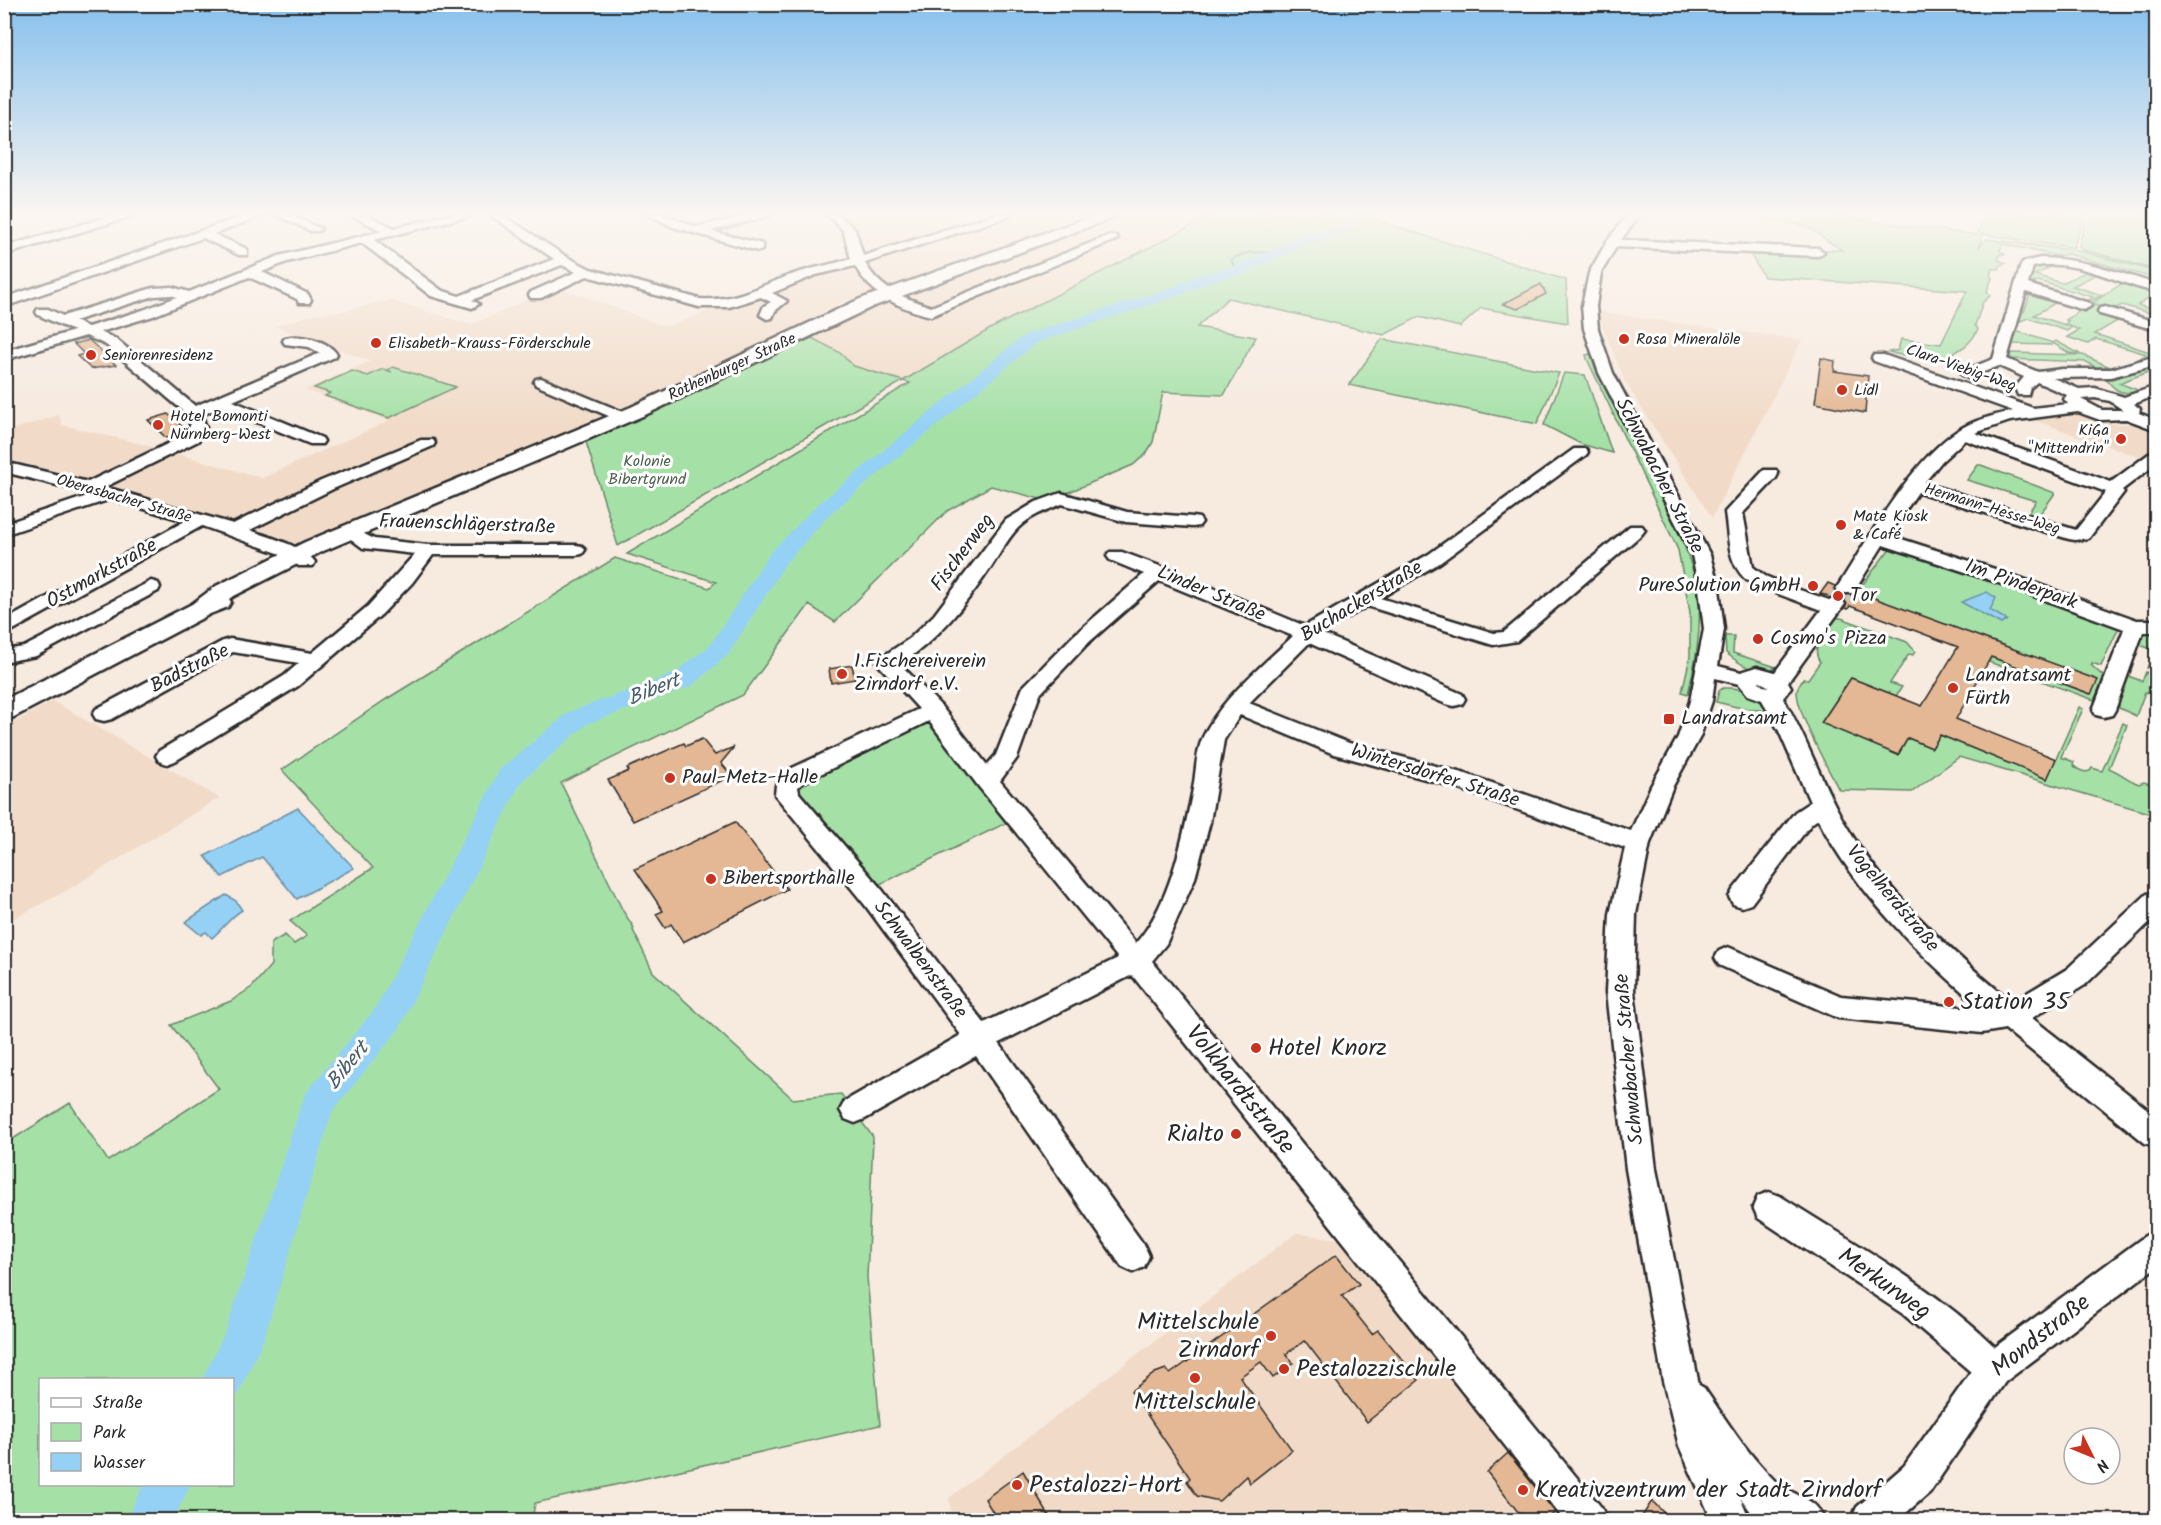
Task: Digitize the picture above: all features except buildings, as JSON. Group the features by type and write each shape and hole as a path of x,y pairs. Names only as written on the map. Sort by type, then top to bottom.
{"main road":[{"name":"Rothenburger Straße","path":"4,711 201,609 238,595 301,559 354,535 399,519 428,501 623,417 886,295 913,285"}],"street":[{"path":"4,303 56,285"},
{"path":"4,356 89,332 219,285"},
{"path":"279,285 303,297 304,300"},
{"path":"425,285 436,293 466,302 504,285"},
{"path":"536,295 557,285"},
{"path":"634,285 703,304 727,304 781,285"},
{"path":"875,285 886,295 931,312 998,285"},
{"name":"Schwabacher Straße","path":"1592,285 1589,306 1591,329 1606,373 1701,555 1710,589 1714,629 1708,670 1689,737 1662,786 1638,843 1623,914 1620,992 1641,1168 1680,1381 1697,1446 1731,1521"},
{"path":"1999,361 2021,286 2084,306"},
{"path":"60,321 153,291 172,291 191,297"},
{"path":"762,293 780,301 766,311 767,315"},
{"path":"2105,311 2157,326"},
{"path":"42,312 111,342 193,412 200,425 192,438 89,488"},
{"path":"193,412 330,354 310,343 290,341"},
{"name":"Clara-Viebig-Weg","path":"1879,358 2032,412"},
{"path":"2023,392 2025,381 2035,376 2110,373 2157,360"},
{"path":"1968,374 1999,361 2035,376 2102,414 2127,408 2157,390"},
{"path":"541,382 623,417"},
{"path":"1708,670 1747,680 1756,691 1774,688 1937,457 1962,434 1986,422 2079,400"},
{"path":"221,402 316,441"},
{"path":"2127,408 2157,425"},
{"path":"1962,434 2113,489"},
{"path":"235,530 327,485 427,443"},
{"name":"Buchackerstraße","path":"1136,961 1157,937 1183,878 1198,822 1213,740 1235,705 1306,634 1435,558 1580,452"},
{"name":"Hermann-Hesse-Weg","path":"1916,486 2075,535 2083,534 2115,492 2113,489 2157,456"},
{"name":"Oberasbacher Straße","path":"7,470 111,493 235,530 301,559"},
{"path":"1770,474 1734,512 1743,566 1749,575 1763,582 1838,600"},
{"path":"4,530 111,493"},
{"name":"Fischerweg","path":"887,663 901,655 931,630 963,593 1012,524 1030,512 1061,498 1126,517 1193,522"},
{"name":"Ostmarkstraße","path":"4,629 199,520"},
{"path":"1366,600 1493,639 1510,637 1636,530"},
{"name":"Frauenschlägerstraße","path":"354,535 369,544 428,550 576,550"},
{"name":"Im Pinderpark","path":"1879,538 1997,576 2135,626 2157,626"},
{"path":"167,756 291,681 375,610 405,579 428,550"},
{"name":"Linder Straße","path":"1116,556 1306,634 1454,699"},
{"path":"987,781 1006,758 1030,692 1080,640 1158,572"},
{"name":"Ostmarkstraße","path":"4,656 29,652 151,587"},
{"path":"2104,710 2135,626"},
{"name":"Badstraße","path":"104,714 230,645 316,660"},
{"name":"Volkhardtstraße","path":"887,663 933,711 987,781 1136,961 1588,1521"},
{"name":"Vogelherdstraße","path":"1774,688 1801,759 1825,809 1844,843 1884,896 1942,958 2011,1017 2157,1133"},
{"name":"Wintersdorfer Straße","path":"1235,705 1342,749 1458,780 1638,843"},
{"name":"Schwalbenstraße","path":"933,711 796,776 787,785 787,795 874,898 980,1039 1133,1256"},
{"path":"1742,897 1803,818 1815,809 1825,809"},
{"path":"1728,958 1838,1007 1982,1021 2011,1017 2076,977 2157,901"},
{"name":"Schwalbenstraße","path":"855,1110 980,1039 1136,961"},
{"name":"Merkurweg","path":"1769,1207 1908,1298 1974,1350 1993,1370"},
{"name":"Mondstraße","path":"1885,1516 1917,1479 1993,1370 2157,1247"},
{"name":"Schwabacher Straße","path":"1680,1381 1724,1450 1770,1508 1805,1521"}],"shaded area":[{"path":"776,285 1076,285 990,329 903,381 854,366 839,352 812,338 870,306 847,300 798,326 599,419 416,494 304,546 14,469 5,472 5,432 59,415 62,425 146,445 262,478 389,421 305,390 370,361 275,326 316,314 340,312 390,300 471,325 557,287 667,327"},
{"path":"1597,312 1802,340 1712,518 1625,382"},
{"name":"KiGa \"Mittendrin\"","path":"2075,413 2118,424 2144,424 2156,428 2156,449 2142,458 2030,419"},
{"path":"53,701 219,798 64,892 5,923 5,727"},
{"name":"Pestalozzischule","path":"1296,1233 1345,1240 1571,1520 1481,1520 1474,1513 1458,1520 952,1520 949,1498"}],"green space":[{"path":"1076,285 1566,285 1568,323 1481,308 1460,327 1419,317 1384,335 1228,298 1197,327 1256,337 1224,395 1163,392 1153,442 1146,454 1133,465 1048,501 991,486 947,511 835,622 809,605 743,695 561,783 623,911 634,928 653,972 793,1099 841,1094 873,1137 867,1277 880,1425 535,1503 532,1520 5,1520 5,1144 70,1103 108,1161 219,1089 171,1025 231,1001 252,987 271,965 271,943 285,935 294,944 307,936 290,921 373,868 282,770 385,700 615,558 709,588 716,582 627,554 910,383 903,381 990,329"},
{"path":"1882,285 1989,285 1987,291 1990,296 1983,302 1975,325 1978,329 1975,336 1960,349 1935,362 1889,352 1898,350 1901,339 1941,344 1967,291"},
{"path":"2052,285 2075,285 2073,286 2102,295 2087,301 2093,297"},
{"path":"2119,285 2139,285 2156,292 2138,305 2156,311 2156,315 2122,305 2115,309 2092,303"},
{"path":"2030,294 2057,302 2034,315 2072,327 2067,331 2028,318 2018,322 2021,313 2017,312 2024,312"},
{"path":"2089,304 2106,308 2100,314 2119,320 2095,334 2156,354 2156,358 2147,362 2139,359 2146,354 2096,339 2088,344 2067,337 2079,330 2065,324 2068,321 2066,320"},
{"path":"2016,331 2053,343 2052,345 2012,344"},
{"name":"Kolonie Bibertgrund","path":"812,338 839,352 854,366 903,381 618,546 586,442"},
{"path":"1382,339 1559,373 1537,424 1349,385"},
{"path":"2056,341 2080,354 2069,353 2053,343"},
{"path":"2009,353 2083,355 2110,367 2095,367 2087,362 2011,359"},
{"path":"1586,355 1592,355 1669,512 1691,563 1699,604 1699,627 1688,694 1682,692 1690,657 1690,612 1678,550 1587,359"},
{"path":"2156,363 2156,369 2119,383 2140,391 2128,393 2119,391 2104,376"},
{"path":"393,367 456,387 389,418 325,396 330,393 314,388 352,371 368,376 383,369 392,372 387,370"},
{"path":"1564,373 1585,375 1612,453 1581,444 1544,425"},
{"path":"1978,465 2055,493 2035,521 2025,518 2036,501 1967,480"},
{"path":"1891,547 2117,625 2119,627 2101,666 2092,663 2091,665 2104,677 2094,700 1989,662 1991,657 2090,694 2097,680 1857,592"},
{"path":"1835,618 1841,618 1907,642 1915,651 1913,655 1909,654 1890,683 1902,687 1896,696 1851,678 1821,723 1898,755 1908,738 1932,748 1940,735 2047,779 2079,707 2083,709 2061,757 2074,762 2073,765 2081,771 2090,771 2092,768 2102,771 2123,723 2127,725 2109,768 2131,781 2156,786 2156,815 1959,757 1912,792 1839,790 1807,727 1797,691 1803,679 1808,679 1820,662 1817,656 1818,645"},
{"path":"2143,630 2156,630 2156,667 2151,665 2150,667 2156,668 2156,671 2147,668 2154,650 2137,644"},
{"path":"1725,636 1734,636 1733,653 1776,667 1763,671 1743,665 1726,653"},
{"path":"2146,672 2156,676 2156,696 2145,692 2136,716 2119,708 2119,704 2128,676 2142,681"},
{"path":"1723,688 1751,692 1773,712 1716,702 1719,691"},
{"path":"919,723 933,725 1006,823 878,885 796,789 806,777"}],"water":[{"path":"1987,592 1996,598 1990,610 2007,620 2001,624 1961,602"},
{"path":"298,808 354,868 297,899 262,857 222,877 205,856"},
{"path":"226,895 236,901 242,910 212,938 206,932 201,935 185,922"}],"waterway":[{"name":"Bibert","path":"224,1378 244,1338 317,1105 387,1019 510,776 578,718 683,680 719,650 777,559 823,510 1030,339 1189,285"},
{"name":"Bibert","path":"148,1520 168,1486"}],"tunnel":[{"path":"1835,604 1846,589"}],"place":[{"name":"Rosa Mineralöle","path":"1624,339"},
{"name":"Elisabeth-Krauss-Förderschule","path":"376,343"},
{"name":"Seniorenresidenz","path":"91,355"},
{"name":"Lidl","path":"1842,390"},
{"name":"Hotel Bomonti Nürnberg-West","path":"158,425"},
{"name":"KiGa \"Mittendrin\"","path":"2121,439"},
{"name":"Mate Kiosk & Café","path":"1841,525"},
{"name":"PureSolution GmbH","path":"1813,586"},
{"name":"Tor","path":"1838,596"},
{"name":"Cosmo's Pizza","path":"1758,639"},
{"name":"1.Fischereiverein Zirndorf e.V.","path":"842,674"},
{"name":"Landratsamt Fürth","path":"1953,688"},
{"name":"Landratsamt","path":"1669,719"},
{"name":"Paul-Metz-Halle","path":"670,778"},
{"name":"Bibertsporthalle","path":"711,879"},
{"name":"Station 35","path":"1949,1002"},
{"name":"Hotel Knorz","path":"1256,1048"},
{"name":"Rialto","path":"1236,1134"},
{"name":"Mittelschule Zirndorf","path":"1271,1336"},
{"name":"Pestalozzischule","path":"1284,1369"},
{"name":"Mittelschule","path":"1195,1378"},
{"name":"Pestalozzi-Hort","path":"1017,1485"},
{"name":"Kreativzentrum der Stadt Zirndorf","path":"1523,1490"}]}
